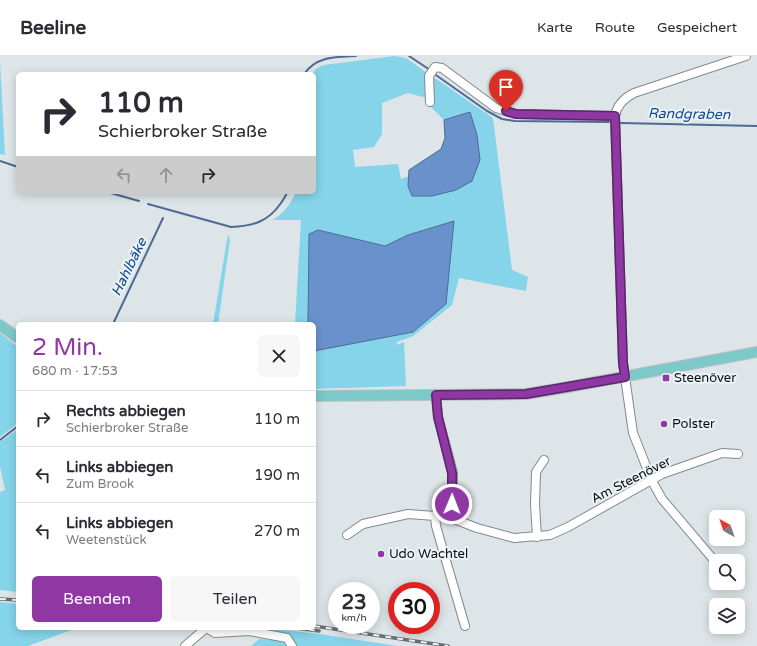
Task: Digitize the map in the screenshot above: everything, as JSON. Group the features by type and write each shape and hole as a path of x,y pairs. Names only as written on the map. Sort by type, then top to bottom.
{"main road":[{"path":"0,325 16,337"},
{"path":"316,396 526,394 757,352"}],"street":[{"path":"709,554 662,499 652,481 633,433 623,363 615,116 616,110 622,100 634,93 746,56"},
{"path":"430,102 429,76 435,67 442,68 496,108 516,114 615,116"},
{"path":"347,535 363,524 408,514 435,516 446,512 452,504 452,473 438,417 436,395"},
{"name":"Am Steenöver","path":"446,512 454,519 477,528 514,538 550,535 568,527 662,474 722,453 738,454"},
{"path":"537,537 536,472 544,460"},
{"path":"435,516 436,526 465,626"},
{"path":"185,646 204,630"},
{"path":"210,630 215,633 249,630 287,638 292,646"}],"shaded area":[{"path":"394,56 406,58 427,73 427,98 408,93 382,103 382,134 374,147 353,150 355,167 398,164 401,179 409,176 408,186 412,196 470,112 444,120 431,107 432,76 493,118 512,270 528,277 526,291 459,278 452,305 413,336 397,342 397,345 404,342 406,386 316,389 316,351 413,332 454,221 408,235 386,246 318,230 309,234 308,322 295,322 301,220 272,220 280,215 295,194 316,194 316,72 314,72 317,68 324,65"},
{"path":"0,61 5,155 0,154"},
{"path":"470,112 477,135 480,160 472,181 456,190 432,196 412,196 408,186 409,170 441,149 445,138 444,120"},
{"path":"454,221 446,304 413,332 316,351 316,322 308,322 309,234 318,230 385,246 408,235"},
{"path":"228,234 230,240 218,322 213,322"},
{"path":"0,333 16,345 16,425 0,437"},
{"path":"16,430 16,592 0,590 0,492 5,490 0,466 0,442"},
{"path":"0,602 16,604 16,630 72,630 28,646 0,646"},
{"path":"257,630 284,630 320,634 397,646 251,646 259,639 271,640 269,631"}],"waterway":[{"name":"Randgraben","path":"306,72 315,64 327,59 334,57 356,56"},
{"name":"Randgraben","path":"409,56 430,70"},
{"name":"Randgraben","path":"433,73 487,111 502,119 515,121 609,122"},
{"name":"Randgraben","path":"621,123 757,126"},
{"name":"Randgraben","path":"0,161 16,166"},
{"name":"Randgraben","path":"114,194 139,201"},
{"name":"Randgraben","path":"148,204 231,227 246,226 259,222 271,215 286,194"},
{"name":"Hahlbäke","path":"114,322 163,218"},
{"name":"Hahlbäke","path":"0,440 16,428"}],"railway":[{"path":"0,599 16,600"},
{"path":"316,626 448,646"},
{"path":"312,630 319,631"}],"place":[{"name":"Steenöver","path":"666,378"},
{"name":"Polster","path":"664,424"},
{"name":"Udo Wachtel","path":"381,554"}],"route":[{"path":"452,504 452,473 438,417 436,395 526,394 625,377 623,363 615,116 516,114 506,111"}]}
